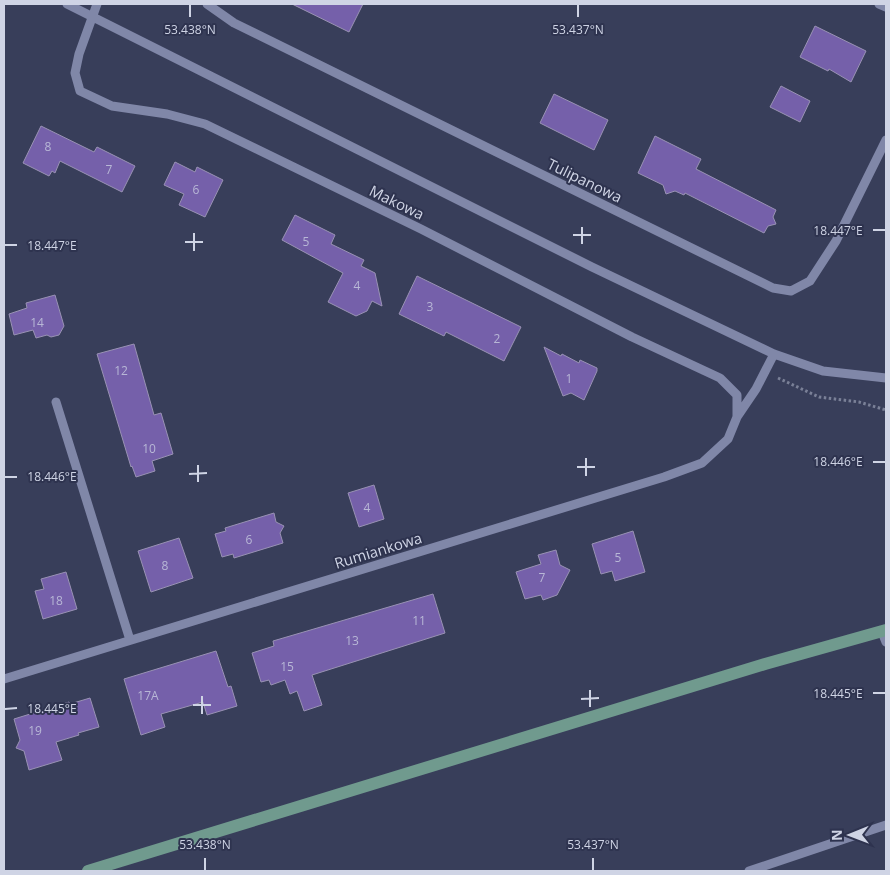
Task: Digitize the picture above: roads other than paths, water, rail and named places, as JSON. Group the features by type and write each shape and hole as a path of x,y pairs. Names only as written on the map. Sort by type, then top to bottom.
{"main road":[{"path":"88,871 765,664 885,635"}],"street":[{"path":"67,4 592,267 774,354 823,371 886,378"},
{"path":"92,17 97,4"},
{"name":"Tulipanowa","path":"207,4 234,23 773,288 791,291 810,281 836,241 886,140"},
{"path":"879,4 886,7"},
{"name":"Makowa","path":"92,17 79,54 76,73 80,91 112,106 167,114 205,124 421,229 632,337 720,378 737,395 737,417"},
{"name":"Rumiankowa","path":"4,679 672,474 702,463 728,439 737,417 766,372 774,354"},
{"path":"56,402 130,640"},
{"path":"750,871 886,825"}]}
